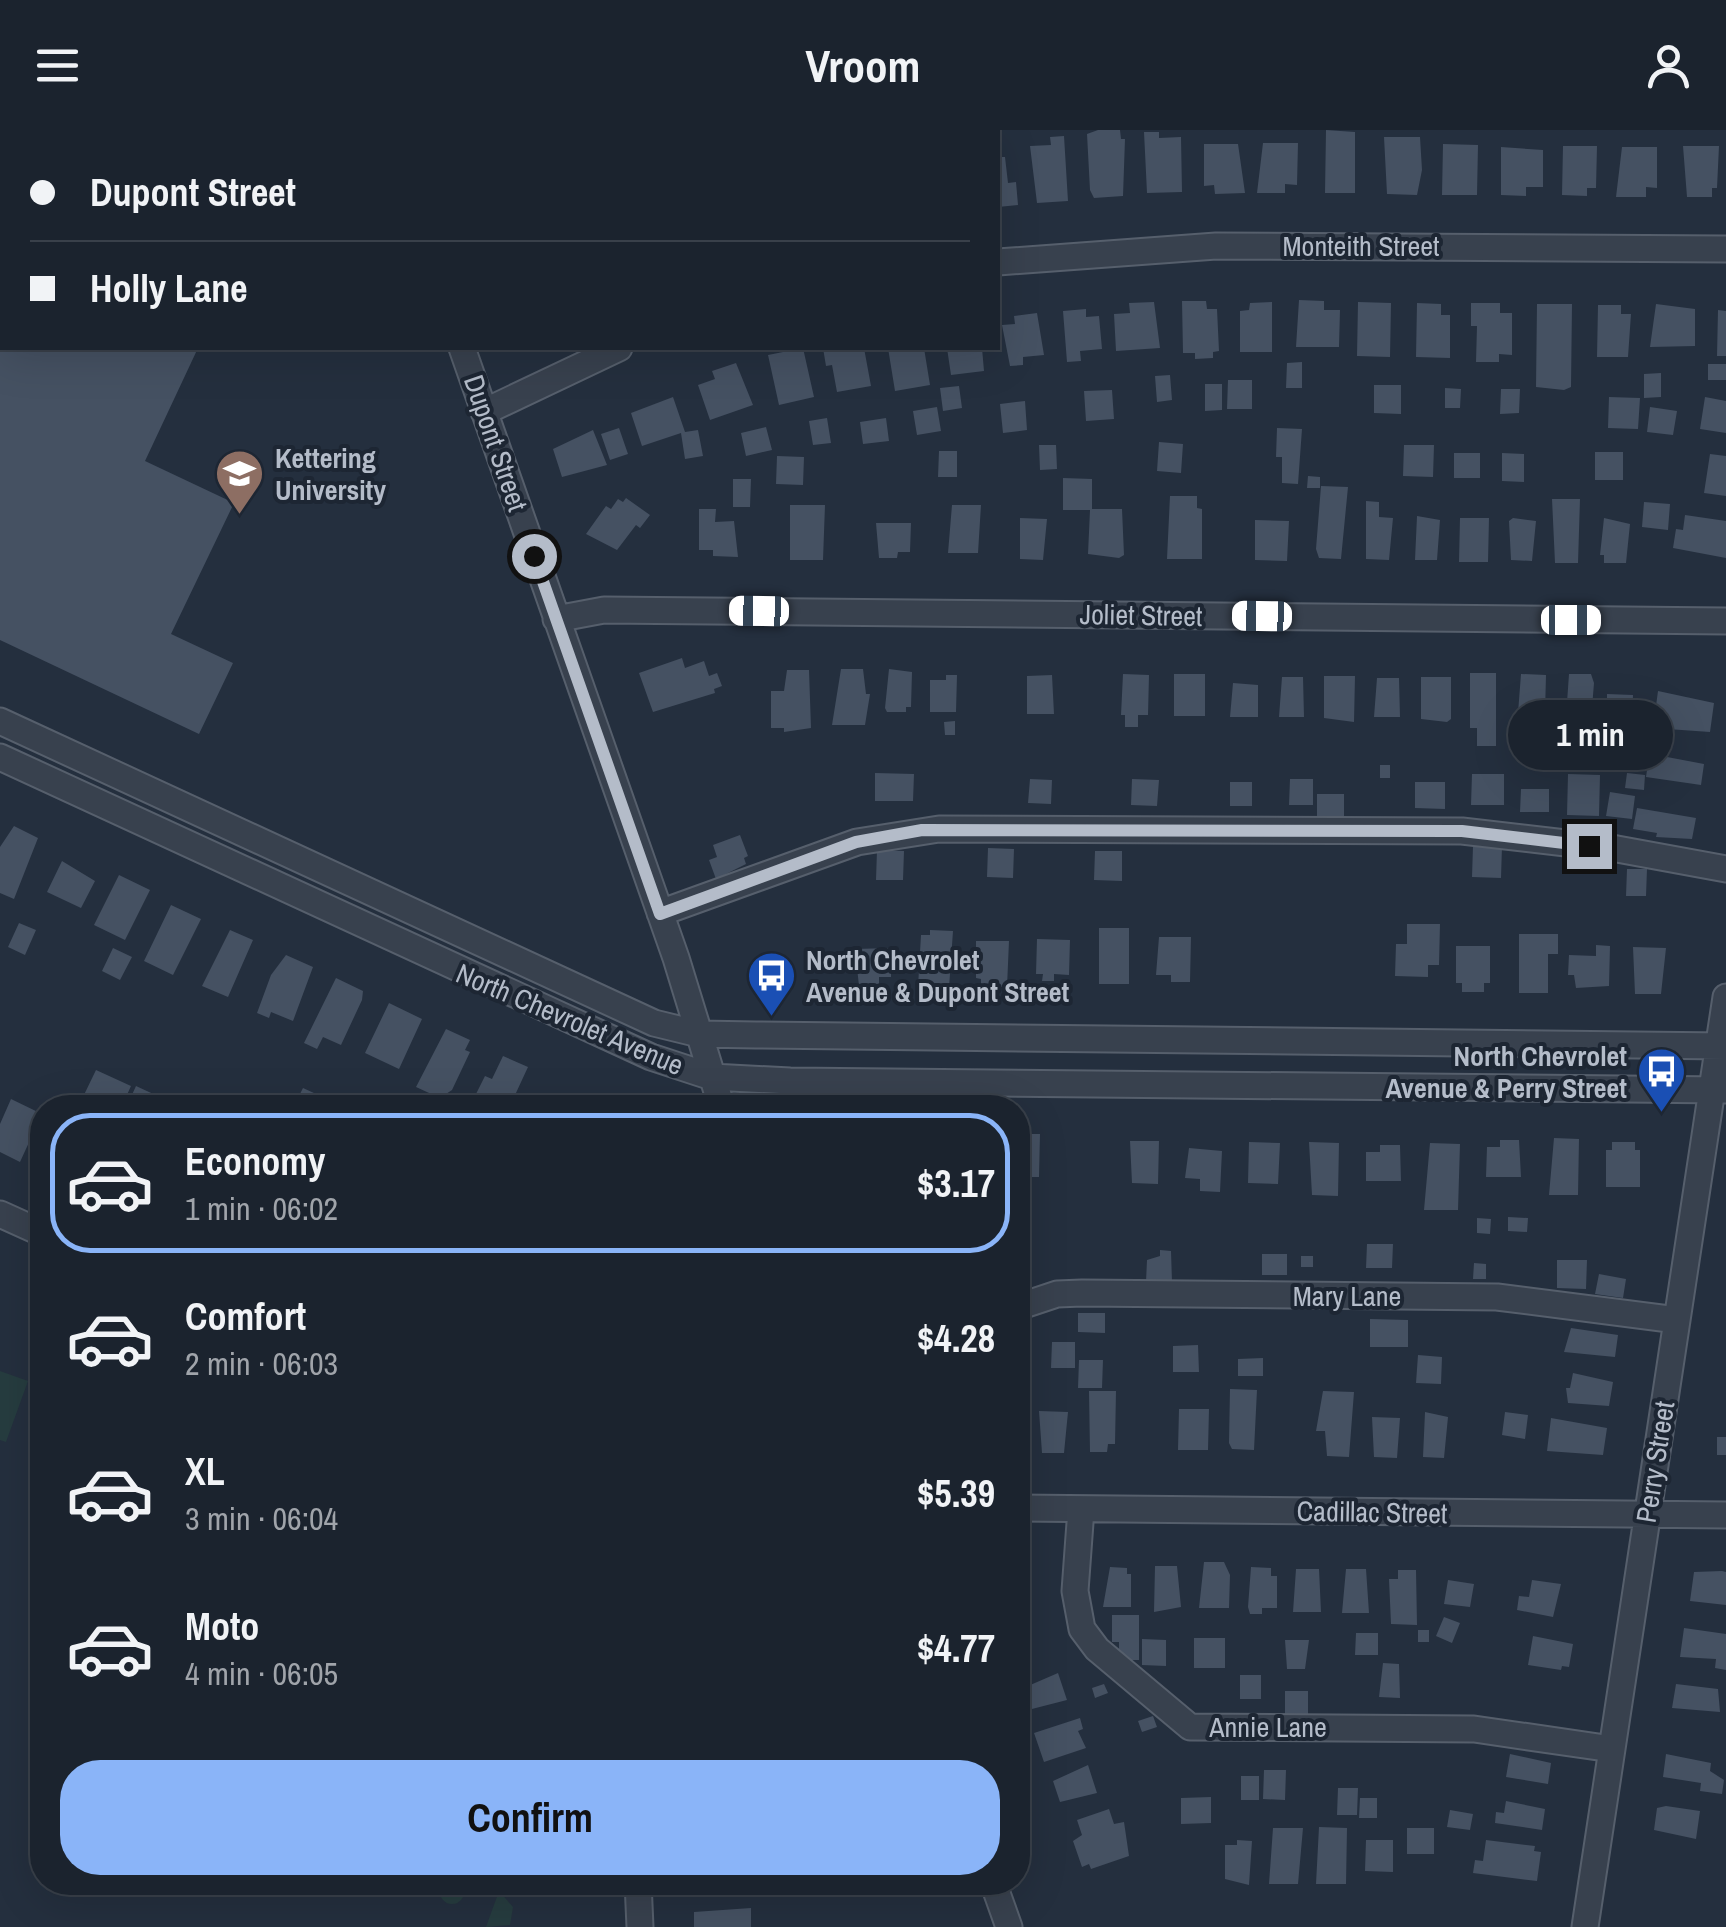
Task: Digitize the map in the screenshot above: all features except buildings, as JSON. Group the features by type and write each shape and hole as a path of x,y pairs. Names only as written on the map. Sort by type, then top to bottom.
{"street":[{"name":"Monteith Street","path":"1000,262 1216,246 1726,249"},
{"name":"Dupont Street","path":"463,350 660,914 718,1095"},
{"path":"484,412 615,350"},
{"name":"Joliet Street","path":"556,619 584,612 624,610 1726,621"},
{"name":"North Chevrolet Avenue","path":"0,721 624,1010 662,1026 699,1034 1722,1046"},
{"name":"North Chevrolet Avenue","path":"0,757 583,1028 712,1076 790,1081 1719,1090"},
{"path":"191,846 205,817"},
{"path":"660,914 856,842 939,830 1462,831 1617,849 1726,869"},
{"name":"Perry Street","path":"1585,1927 1676,1320 1719,1090 1726,997"},
{"path":"1231,1084 1232,1041"},
{"path":"0,1214 30,1228"},
{"name":"Mary Lane","path":"1030,1302 1057,1294 1082,1293 1497,1297 1676,1320"},
{"name":"Cadillac Street","path":"1030,1508 1726,1515"},
{"name":"Annie Lane","path":"1081,1509 1075,1591 1086,1636 1190,1726 1474,1729 1612,1749"},
{"path":"639,1895 640,1927"},
{"path":"998,1895 1009,1927"}],"green space":[{"path":"0,1371 28,1381 6,1442 0,1440"},
{"path":"463,1895 461,1901 452,1904 441,1897"},
{"path":"498,1895 502,1895 513,1907 510,1925 486,1927"}],"place":[{"name":"Kettering University","path":"240,516"},
{"name":"North Chevrolet Avenue & Dupont Street","path":"771,1018"},
{"name":"North Chevrolet Avenue & Perry Street","path":"1662,1114"}],"route":[{"path":"534,556 660,914 856,842 922,830 1462,831 1589,846"}]}
